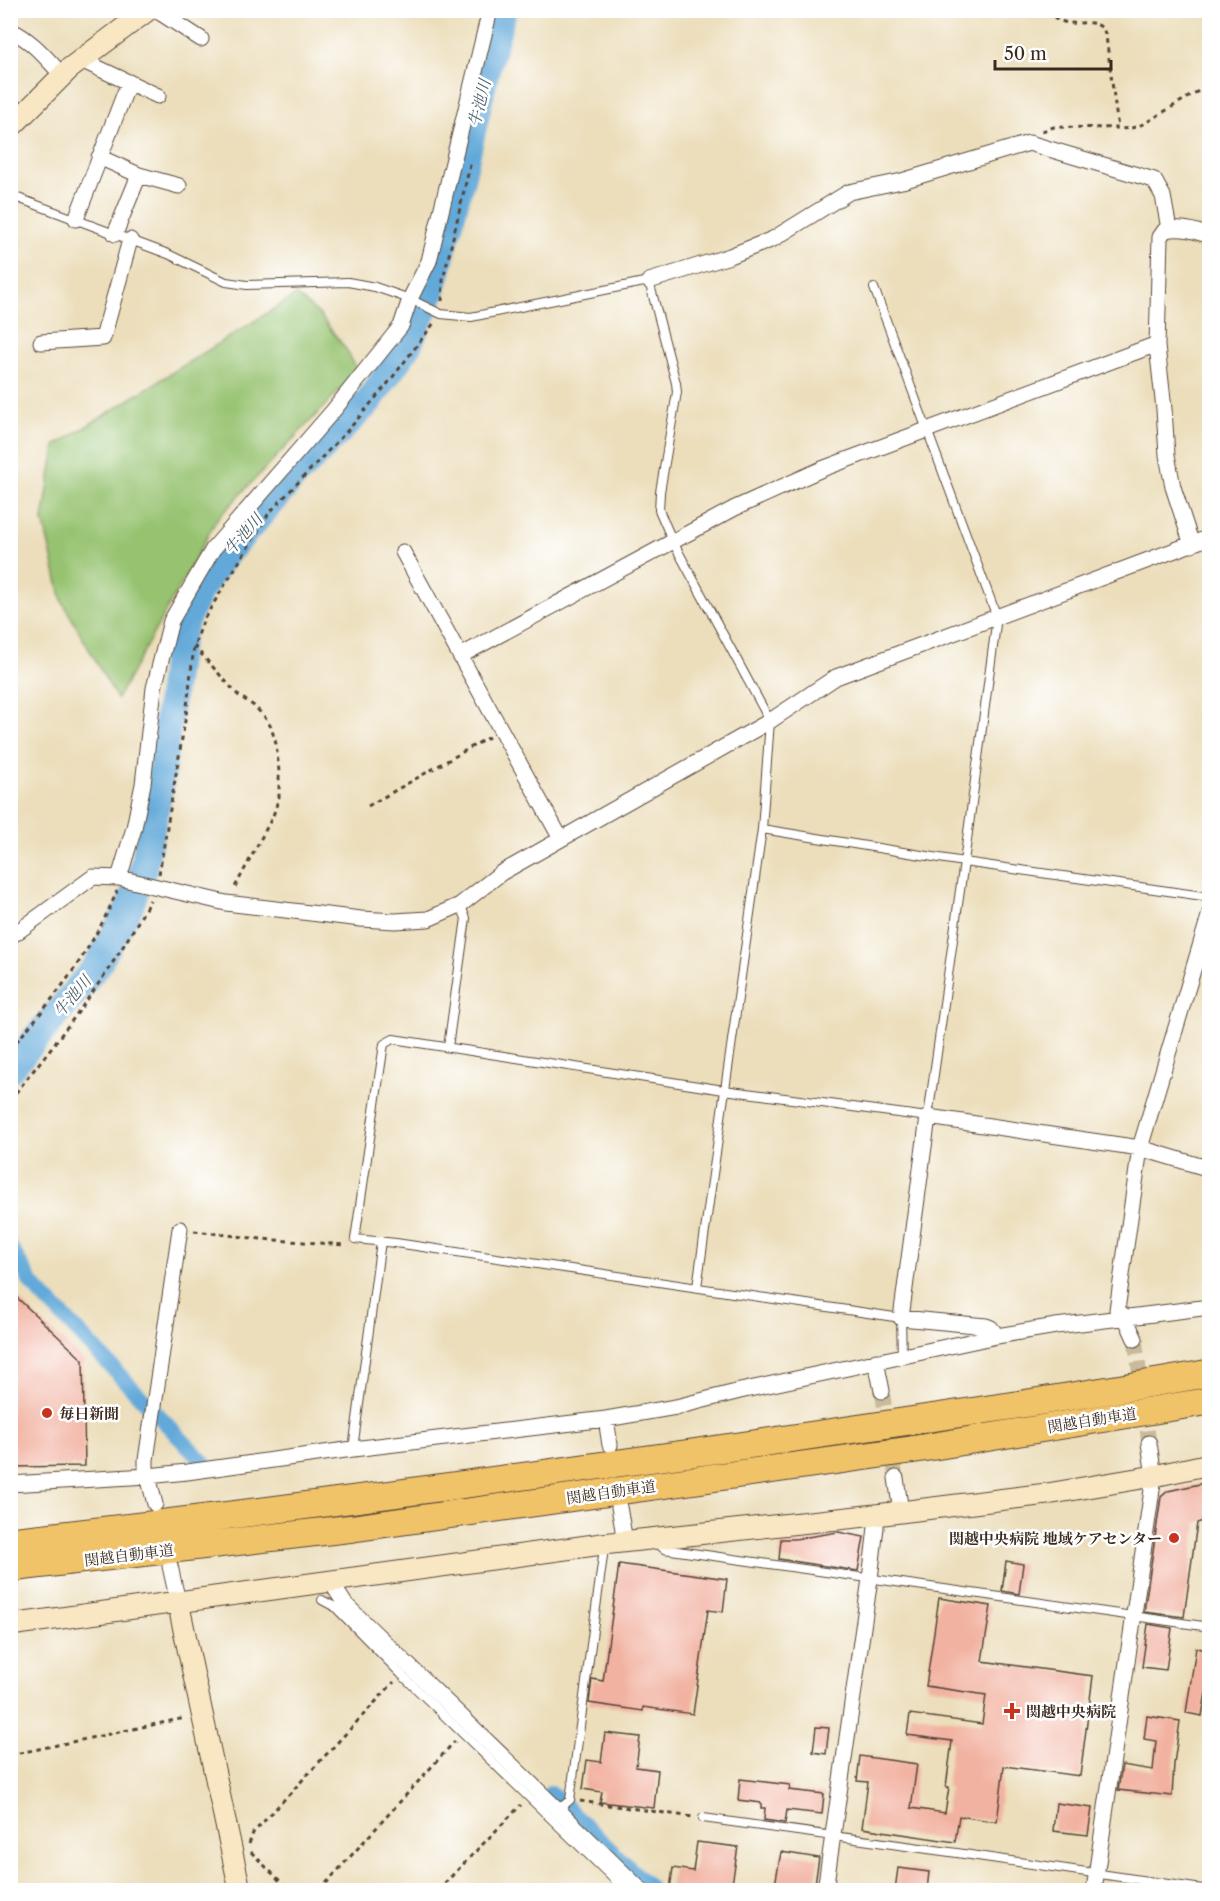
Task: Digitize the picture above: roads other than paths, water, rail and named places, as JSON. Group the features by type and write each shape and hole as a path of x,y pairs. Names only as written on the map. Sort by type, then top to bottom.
{"highway":[{"name":"関越自動車道","path":"10,1541 337,1502 587,1468 908,1422 1209,1373"},
{"name":"関越自動車道","path":"10,1569 354,1528 910,1450 1209,1401"}],"street":[{"path":"10,128 62,75 148,10"},
{"path":"156,10 201,39"},
{"path":"123,879 142,784 154,688 171,621 213,549 333,411 401,326 410,299 429,261 490,10"},
{"path":"10,30 35,46 62,75"},
{"path":"81,60 158,96"},
{"path":"76,219 129,82"},
{"path":"649,281 730,256 773,239 849,192 902,182 1029,143 1154,180 1163,196 1169,229"},
{"path":"99,157 138,175 179,186"},
{"path":"115,234 138,175"},
{"path":"1192,545 1173,487 1167,455 1158,344 1160,237 1165,230 1187,228 1209,236"},
{"path":"41,342 103,338 130,240"},
{"path":"460,656 735,508 822,469 1158,344"},
{"path":"10,934 16,933 93,877 123,879 226,903 361,919 395,921 428,919 460,905 501,873 770,722 836,677 1209,537"},
{"path":"403,552 561,839"},
{"path":"1135,1339 1125,1317 1118,1310 1140,1148 1209,913"},
{"path":"997,1336 991,1328 986,1326 901,1318 928,1117 1140,1148 1209,1169"},
{"path":"155,1504 146,1460 180,1229"},
{"path":"10,1484 148,1476 606,1419 676,1407 740,1391 997,1336 1056,1326 1209,1307"},
{"path":"876,1361 882,1391"},
{"path":"606,1419 610,1445"},
{"path":"1094,1890 1154,1476 1149,1443"},
{"path":"10,1625 655,1537 876,1515 1047,1494 1209,1464"},
{"path":"896,1478 901,1512"},
{"path":"619,1507 625,1541"},
{"path":"825,1890 870,1579 876,1515"},
{"path":"170,1566 240,1890"},
{"path":"333,1580 345,1604 564,1805 641,1890"}],"lane":[{"path":"10,195 168,254 226,282 247,285 348,282 375,287 410,299 441,314 471,317 649,281 677,392 659,510 673,542 770,722 762,829 697,1287"},
{"path":"874,288 997,617 928,1117 393,1039 384,1044 355,1239 901,1318 902,1356"},
{"path":"762,829 964,862 1209,897"},
{"path":"448,1047 466,918 460,905"},
{"path":"353,1449 381,1241"},
{"path":"655,1537 664,1549 1209,1627"},
{"path":"564,1805 603,1556 602,1544"},
{"path":"322,1600 335,1607 401,1674 625,1890"},
{"path":"703,1818 1209,1890"}],"waterway":[{"name":"牛池川","path":"10,1069 96,967 129,908 143,869 159,791 176,658 183,625 199,591 222,558 293,477 367,403 407,347 432,290 462,175 487,65 503,10"},
{"path":"10,1247 32,1284 203,1462"},
{"path":"551,1793 652,1890"}],"tunnel":[{"path":"1135,1339 1149,1443"},
{"path":"882,1391 896,1478"}],"place":[{"name":"毎日新聞","path":"47,1413"},
{"name":"関越中央病院 地域ケアセンター","path":"1174,1538"},
{"name":"関越中央病院","path":"1012,1711"}]}
